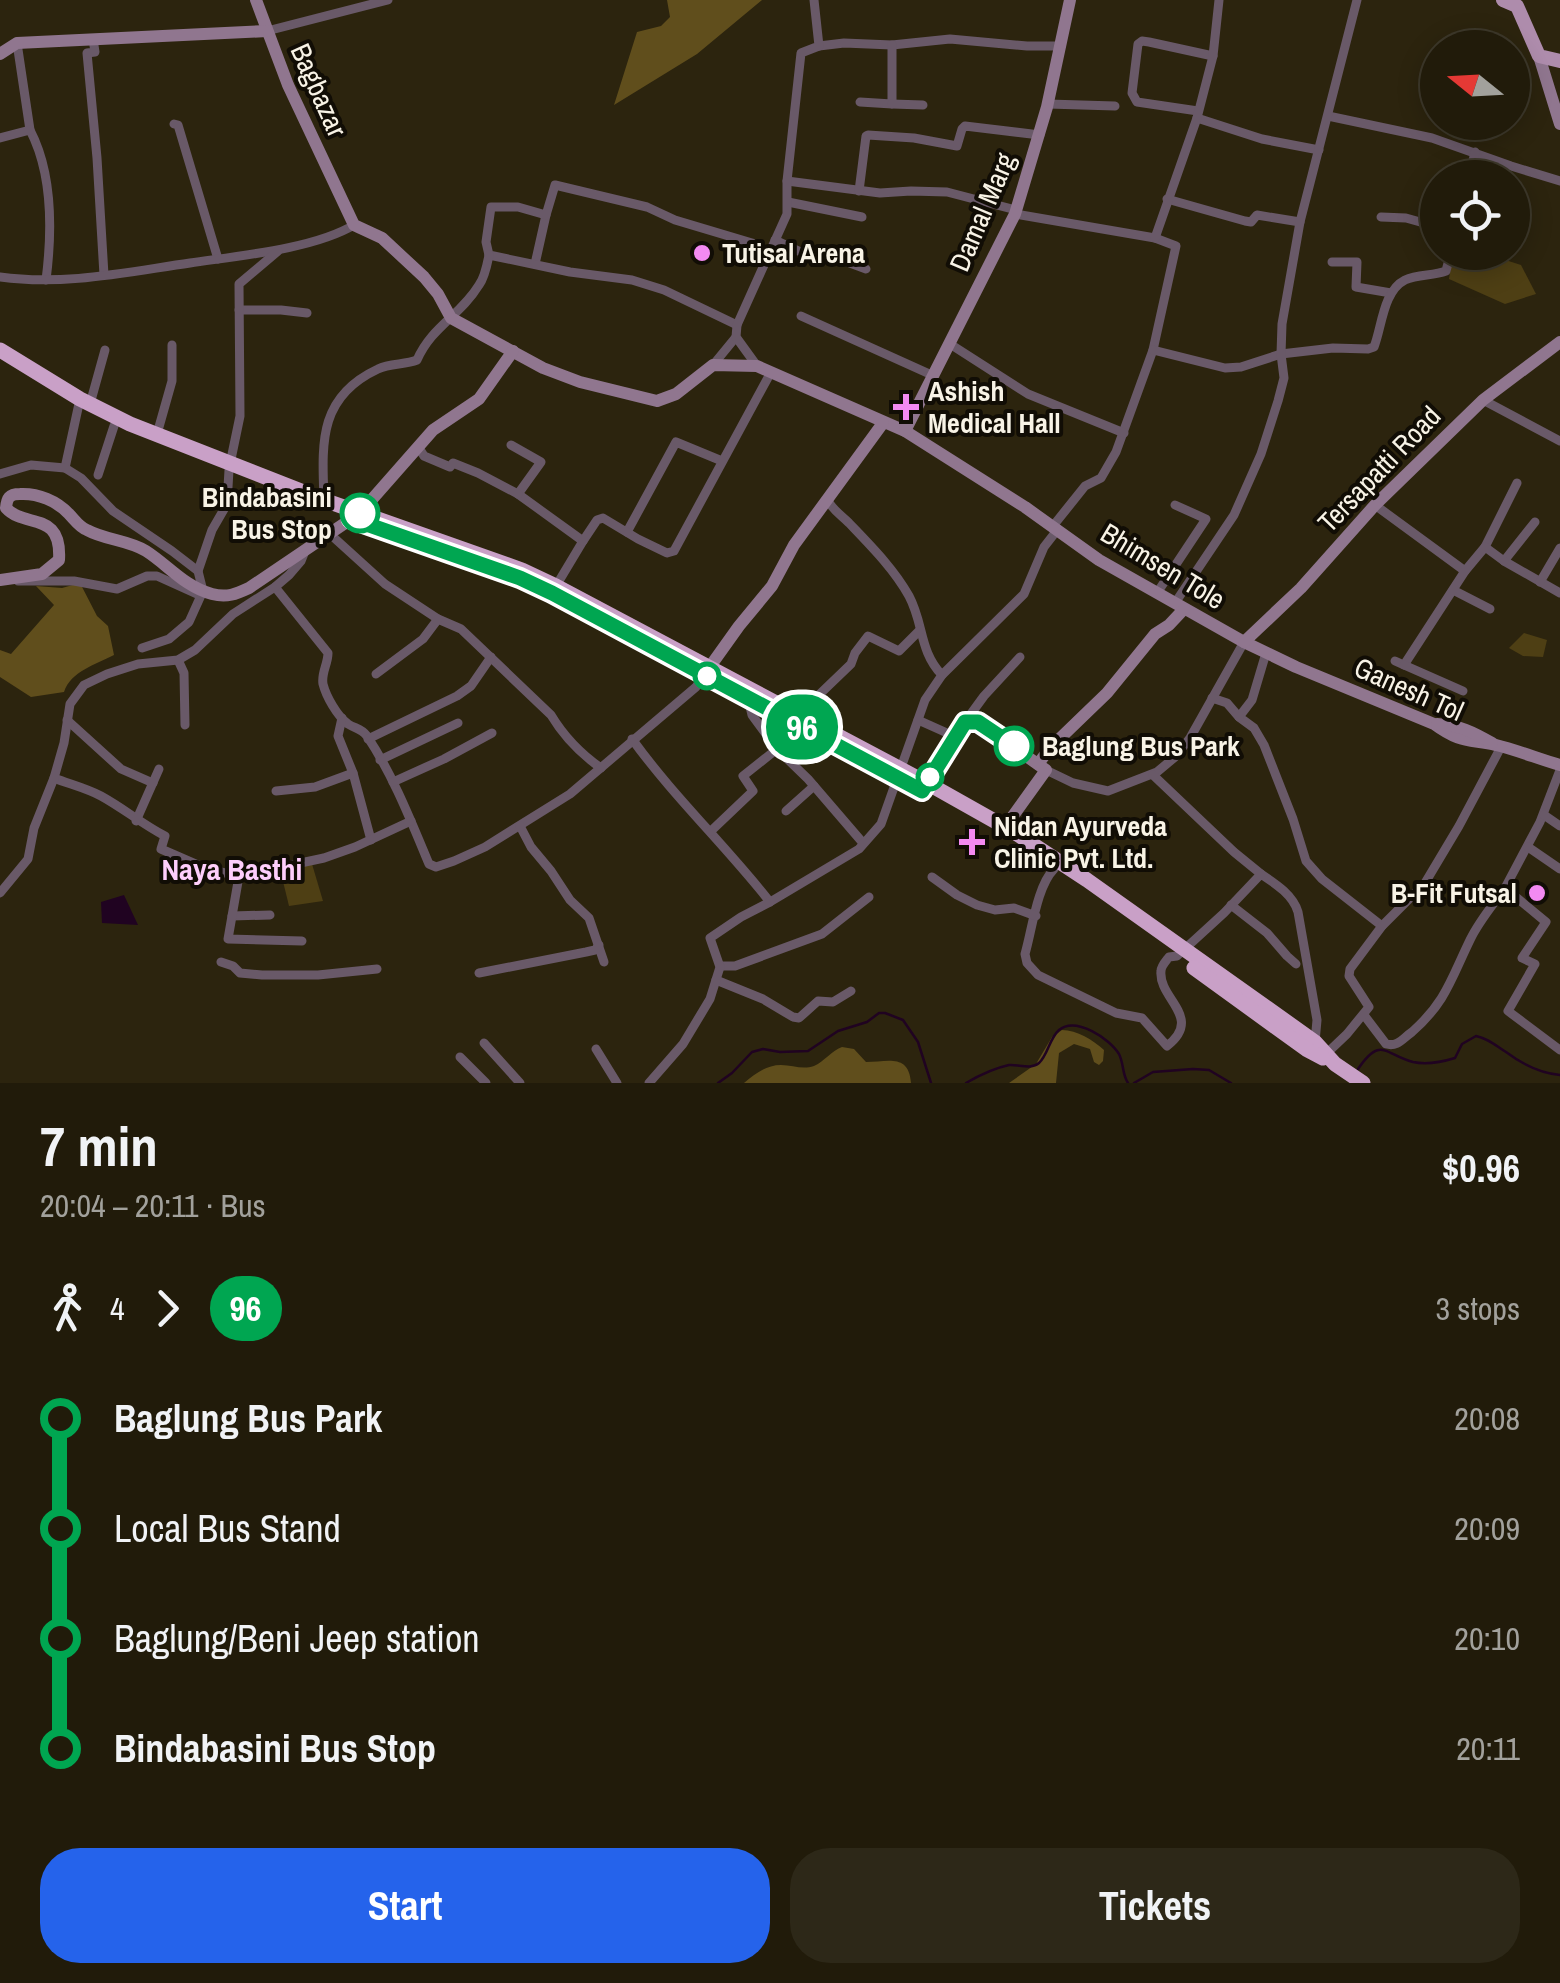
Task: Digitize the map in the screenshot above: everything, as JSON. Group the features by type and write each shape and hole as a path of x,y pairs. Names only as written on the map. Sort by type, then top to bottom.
{"highway":[{"path":"0,350 114,426 324,500 356,516 520,578 798,715 898,773"},
{"path":"0,360 82,403 290,496 522,570 556,586 748,698 1005,828 1087,880 1306,1049 1325,1053"},
{"path":"924,787 1181,952 1363,1083"}],"main road":[{"path":"255,0 265,31"},
{"name":"Damal Marg","path":"905,431 1015,212 1040,135 1070,0"},
{"path":"1513,2 1540,56 1557,103 1560,124"},
{"name":"Bagbazar","path":"9,49 93,39 265,31 352,226"},
{"path":"1540,56 1560,61"},
{"path":"352,226 382,238 424,277 447,313 543,368 580,382 657,402 676,394 712,365 764,369"},
{"name":"Tersapatti Road","path":"1244,642 1301,588 1375,505 1483,400 1560,342"},
{"path":"5,579 42,574 59,560 60,547 44,522 10,514 6,508 12,495 22,494 61,506 89,532 145,550 202,593 232,596 356,516 434,430 480,399 513,351"},
{"name":"Bhimsen Tole","path":"764,369 905,431 1099,560 1244,642"},
{"path":"707,671 772,586 794,545 883,423"},
{"path":"1005,828 1050,748 1107,693 1155,634 1169,625 1179,606"},
{"name":"Ganesh Tol","path":"1244,642 1434,724 1465,728 1498,746"},
{"path":"924,787 965,722 978,722 1042,767"},
{"path":"1498,746 1560,768"}],"street":[{"path":"265,31 388,0"},
{"path":"814,0 819,46"},
{"path":"1155,238 1198,114 1213,56 1219,0"},
{"path":"1179,606 1234,516 1261,454 1284,378 1282,324 1300,222 1357,0"},
{"path":"93,39 95,52 87,53 104,276"},
{"path":"712,365 736,337 737,325 787,214 800,53 844,43 892,45 950,39 1061,46"},
{"path":"1213,56 1142,41 1138,44 1134,99 1198,114 1262,139 1319,150"},
{"path":"892,45 892,104"},
{"path":"9,49 36,141 51,217 46,280"},
{"path":"860,102 922,106"},
{"path":"1048,104 1115,106"},
{"path":"1328,116 1432,138 1560,181"},
{"path":"174,124 178,125 194,170 218,259"},
{"path":"859,191 868,134 957,146 965,126 1040,135"},
{"path":"0,138 30,130"},
{"path":"1473,160 1475,152"},
{"path":"649,1083 683,1044 710,998 720,966 710,938 859,848 881,824 924,700 942,675 1024,594 1056,528 1085,486 1100,478 1124,433 1153,350 1176,246 1155,238 1015,212 947,192 880,193 787,181"},
{"path":"535,264 555,185 647,207 675,220 752,243 768,257"},
{"path":"1168,199 1245,221 1251,222 1256,215 1300,222"},
{"path":"788,202 862,217"},
{"path":"324,500 322,456 326,425 341,396 382,366 417,360 447,313 481,283 490,255 486,242 490,207 518,207 546,215"},
{"path":"1381,217 1420,222"},
{"path":"0,277 46,280 104,276 282,248 352,226"},
{"path":"775,240 820,261 824,253 866,269"},
{"path":"142,648 169,639 190,622 202,593 198,572 212,530 227,504 240,416 239,284 282,248"},
{"path":"490,255 632,280 664,290 737,325"},
{"path":"1332,262 1357,262 1357,288 1391,293"},
{"path":"1153,350 1225,368 1281,354 1333,348 1368,350 1374,348 1391,293 1407,279 1446,270"},
{"path":"239,310 306,313"},
{"path":"802,316 934,376"},
{"path":"556,586 600,518 667,553 674,551 722,461 764,369 736,337"},
{"path":"950,344 1028,394 1124,433"},
{"path":"157,434 172,381 172,345"},
{"path":"65,468 82,403 105,350"},
{"path":"1483,400 1560,440"},
{"path":"98,475 114,426"},
{"path":"627,532 676,442 722,461"},
{"path":"511,444 541,462 518,494"},
{"path":"419,448 424,456 478,473 518,494 583,540"},
{"path":"0,475 31,466 65,468 81,478 113,511 198,572"},
{"path":"1463,690 1399,663 1484,546 1517,483"},
{"path":"828,501 882,558 910,598 926,653 942,675"},
{"path":"1157,593 1206,519 1175,504"},
{"path":"1375,505 1464,572"},
{"path":"1504,561 1534,522"},
{"path":"330,535 385,584 438,619 461,629 551,714 560,731 601,768"},
{"path":"1484,546 1560,592"},
{"path":"1540,582 1560,548"},
{"path":"0,893 4,881 28,858 34,828 64,743 70,704 84,686 107,674 138,664 178,660 195,650 234,614 275,587 299,564 305,550"},
{"path":"5,579 74,581 117,589 147,576 157,576 202,593"},
{"path":"275,587 328,653 322,677 324,687 342,718 364,731 429,864 436,867 485,847 570,794 696,687 707,671"},
{"path":"1453,590 1490,610"},
{"path":"376,674 423,640 438,619"},
{"path":"798,715 851,664 855,652 870,636 899,651 920,630"},
{"path":"1042,767 1073,783 1108,791 1153,775 1190,738 1244,642"},
{"path":"1239,717 1252,700 1266,654"},
{"path":"368,738 457,696 471,686 492,657"},
{"path":"965,722 1020,657"},
{"path":"178,660 184,673 185,726"},
{"path":"748,698 752,715 777,748 864,843"},
{"path":"1212,698 1227,704 1254,728 1264,745 1306,861 1382,926"},
{"path":"342,718 338,736 372,840"},
{"path":"67,720 122,769 153,783"},
{"path":"918,720 956,737"},
{"path":"380,760 458,723"},
{"path":"392,782 492,733"},
{"path":"632,739 770,902"},
{"path":"1153,775 1234,852 1295,902 1325,1053 1368,1008 1348,973 1382,926 1425,883 1460,826 1498,746"},
{"path":"711,831 752,791 742,777 777,748"},
{"path":"1364,1014 1386,1044 1395,1046 1438,1005 1470,940 1528,847 1560,768"},
{"path":"136,821 159,769"},
{"path":"276,792 315,787 353,773"},
{"path":"54,778 102,796 164,836 161,850 207,870 239,876 324,858 411,821"},
{"path":"786,811 814,786"},
{"path":"1544,814 1560,826"},
{"path":"520,826 570,900 590,918 604,962"},
{"path":"1528,847 1560,869"},
{"path":"1054,869 1046,878 1027,963 1038,975 1116,1013 1142,1018 1167,1046 1181,1027 1181,1018 1161,972 1169,956 1181,952 1261,874"},
{"path":"239,876 228,939 302,940"},
{"path":"932,876 957,896 977,905 995,910 1014,908 1036,916"},
{"path":"1505,888 1546,922 1522,958 1534,964 1508,1011 1560,1050"},
{"path":"720,966 735,966 822,934 868,897"},
{"path":"1232,906 1267,933 1296,964"},
{"path":"232,916 270,915"},
{"path":"479,973 595,950 599,945"},
{"path":"221,962 240,973 262,975 318,976 377,969"},
{"path":"716,980 798,1018 818,1002 832,1002 851,992"},
{"path":"484,1043 520,1083"},
{"path":"596,1049 617,1083"},
{"path":"460,1057 486,1083"}],"shaded area":[{"path":"667,0 762,0 697,54 614,105 637,32 661,26 670,17"},
{"path":"1450,270 1524,270 1536,294 1505,304 1449,279"},
{"path":"80,583 97,616 108,626 114,655 78,674 64,692 31,697 0,677 0,650 11,654 54,605 36,586 62,588"},
{"path":"1524,633 1547,640 1543,657 1523,656 1509,648"},
{"path":"312,864 323,901 289,906 280,869"},
{"path":"124,895 138,925 102,923 101,902"},
{"path":"1062,1030 1095,1043 1104,1050 1103,1061 1099,1065 1090,1049 1074,1044 1059,1053 1056,1083 1009,1083 1036,1064 1052,1037"},
{"path":"842,1047 854,1049 866,1062 901,1063 911,1083 744,1083 770,1067 814,1066"}],"waterway":[{"path":"718,1083 752,1052 808,1051 838,1031 867,1022 879,1013 903,1020 918,1042 931,1083"},
{"path":"966,1083 1004,1066 1036,1065 1059,1030 1066,1026 1092,1031 1115,1048 1128,1083"},
{"path":"1358,1069 1378,1050 1418,1063 1455,1058 1462,1044 1476,1036 1531,1067 1560,1075"},
{"path":"1134,1083 1153,1072 1193,1069 1209,1070 1231,1083"}],"bus line":[{"name":"96","path":"360,513 352,519 552,593 922,791 965,722 978,722 1014,746"}],"place":[{"name":"Tutisal Arena","path":"702,253"},
{"name":"Ashish Medical Hall","path":"906,407"},
{"name":"Bindabasini Bus Stop","path":"360,513"},
{"name":"Baglung Bus Park","path":"1014,746"},
{"name":"Nidan Ayurveda Clinic Pvt. Ltd.","path":"972,842"},
{"name":"B-Fit Futsal","path":"1537,893"}],"district":[{"name":"Naya Basthi","path":"232,870"}]}
